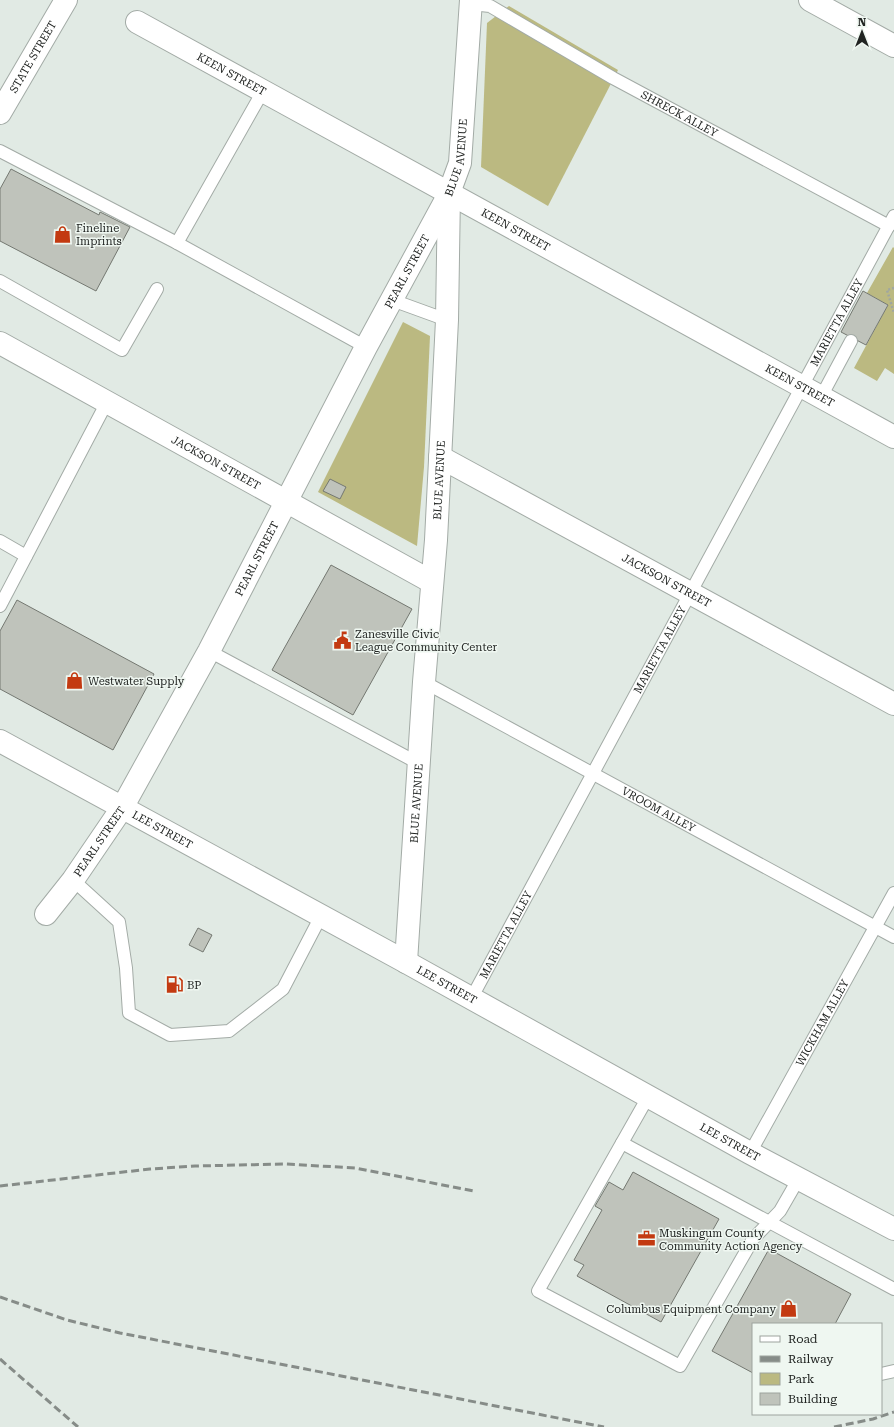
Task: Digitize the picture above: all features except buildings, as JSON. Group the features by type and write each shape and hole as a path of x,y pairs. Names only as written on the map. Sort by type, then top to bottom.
{"street":[{"name":"STATE STREET","path":"0,113 66,0"},
{"path":"810,0 894,46"},
{"name":"BLUE AVENUE","path":"406,962 418,763 436,540 447,320 450,193 460,163 471,2"},
{"name":"KEEN STREET","path":"137,22 894,437"},
{"name":"PEARL STREET","path":"46,914 73,880 122,808 209,651 366,347 450,193"},
{"name":"JACKSON STREET","path":"0,343 432,582"},
{"name":"JACKSON STREET","path":"440,457 894,704"},
{"name":"LEE STREET","path":"0,742 406,962 750,1153 894,1229"}],"lane":[{"name":"SHRECK ALLEY","path":"471,2 490,6 613,78 891,221"},
{"path":"176,243 263,91"},
{"path":"0,151 176,243 366,347"},
{"name":"MARIETTA ALLEY","path":"471,999 891,221"},
{"path":"0,282 122,350 157,289"},
{"path":"392,300 447,320"},
{"path":"821,397 851,341"},
{"path":"0,606 107,402"},
{"path":"0,541 26,556"},
{"path":"209,651 418,763"},
{"name":"VROOM ALLEY","path":"424,682 894,937"},
{"path":"73,880 119,922 126,968 129,1013 170,1035 229,1031 283,989 321,916"},
{"name":"WICKHAM ALLEY","path":"750,1153 894,893"},
{"path":"648,1097 538,1291 680,1366 753,1239 780,1211 799,1178"},
{"path":"622,1143 894,1289"},
{"path":"882,1374 894,1371"}],"path":[{"path":"894,288 887,290 894,313"}],"green space":[{"path":"509,6 618,70 548,206 481,167 487,23"},
{"path":"893,247 894,374 885,368 877,381 854,368 888,305 867,293"},
{"path":"403,322 430,336 424,467 417,546 318,492"}],"railway":[{"path":"0,1186 150,1169 195,1166 285,1164 355,1168 474,1191"},
{"path":"0,1297 67,1320 120,1333 604,1427"},
{"path":"0,1359 78,1427"},
{"path":"834,1427 873,1419 894,1412"}],"place":[{"name":"Fineline Imprints","path":"63,234"},
{"name":"Zanesville Civic League Community Center","path":"342,640"},
{"name":"Westwater Supply","path":"75,681"},
{"name":"BP","path":"174,985"},
{"name":"Muskingum County Community Action Agency","path":"646,1239"},
{"name":"Columbus Equipment Company","path":"789,1309"}]}
